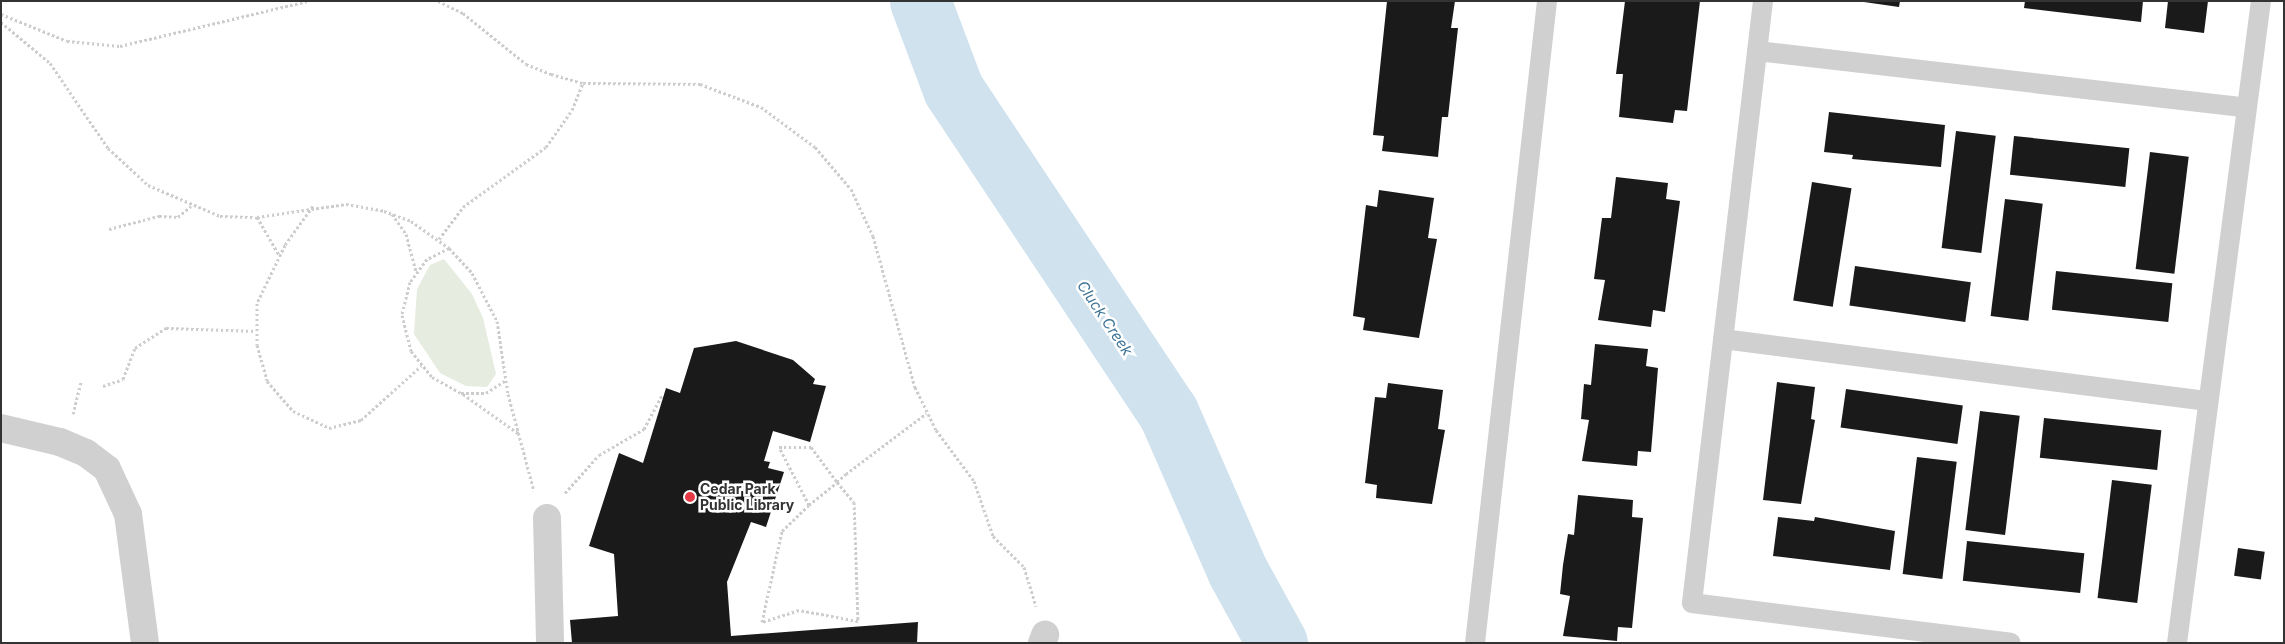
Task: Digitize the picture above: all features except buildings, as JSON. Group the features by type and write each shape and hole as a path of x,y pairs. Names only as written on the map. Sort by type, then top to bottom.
{"street":[{"path":"1,428 60,442 86,453 107,469 128,514 145,643"},
{"path":"547,518 550,643"}],"lane":[{"path":"1475,643 1547,1"},
{"path":"1763,1 1692,602 2011,643"},
{"path":"2177,643 2260,1"},
{"path":"1757,50 2247,108"},
{"path":"1723,339 2208,401"}],"path":[{"path":"1,14 66,41 120,46 307,1"},
{"path":"438,1 463,13 526,64 583,83 700,84 761,107 815,147 851,189 873,236 898,340 927,413 974,481 993,536 1024,567 1044,639"},
{"path":"1,22 68,85 124,166 148,185 192,206 220,216 257,217 313,206 346,204 392,214 439,239 449,248 472,274 491,306 503,346 506,380 536,502 547,518 582,470 644,429 662,395"},
{"path":"439,239 463,207 546,147 572,110 583,83"},
{"path":"109,229 159,216 178,217 192,206"},
{"path":"313,206 280,255 257,302 256,331 260,365 279,397 311,423 329,428 361,420 421,366"},
{"path":"392,214 406,234 416,271"},
{"path":"257,217 280,255"},
{"path":"449,248 427,259 416,271 402,316 411,351 421,366 519,435"},
{"path":"103,386 123,379 135,348 166,328 256,331"},
{"path":"461,393 486,394 506,380"},
{"path":"72,419 81,381"},
{"path":"809,505 779,447 811,447 837,482 854,502 858,621 800,610 762,622 782,531 837,482 927,413"}],"shaded area":[{"path":"444,259 472,294 483,318 496,374 487,387 466,386 440,373 414,334 417,289 430,265"}],"waterway":[{"name":"Cluck Creek","path":"920,1 953,89 1168,412 1238,572 1277,643"}],"place":[{"name":"Cedar Park Public Library","path":"690,497"}]}
